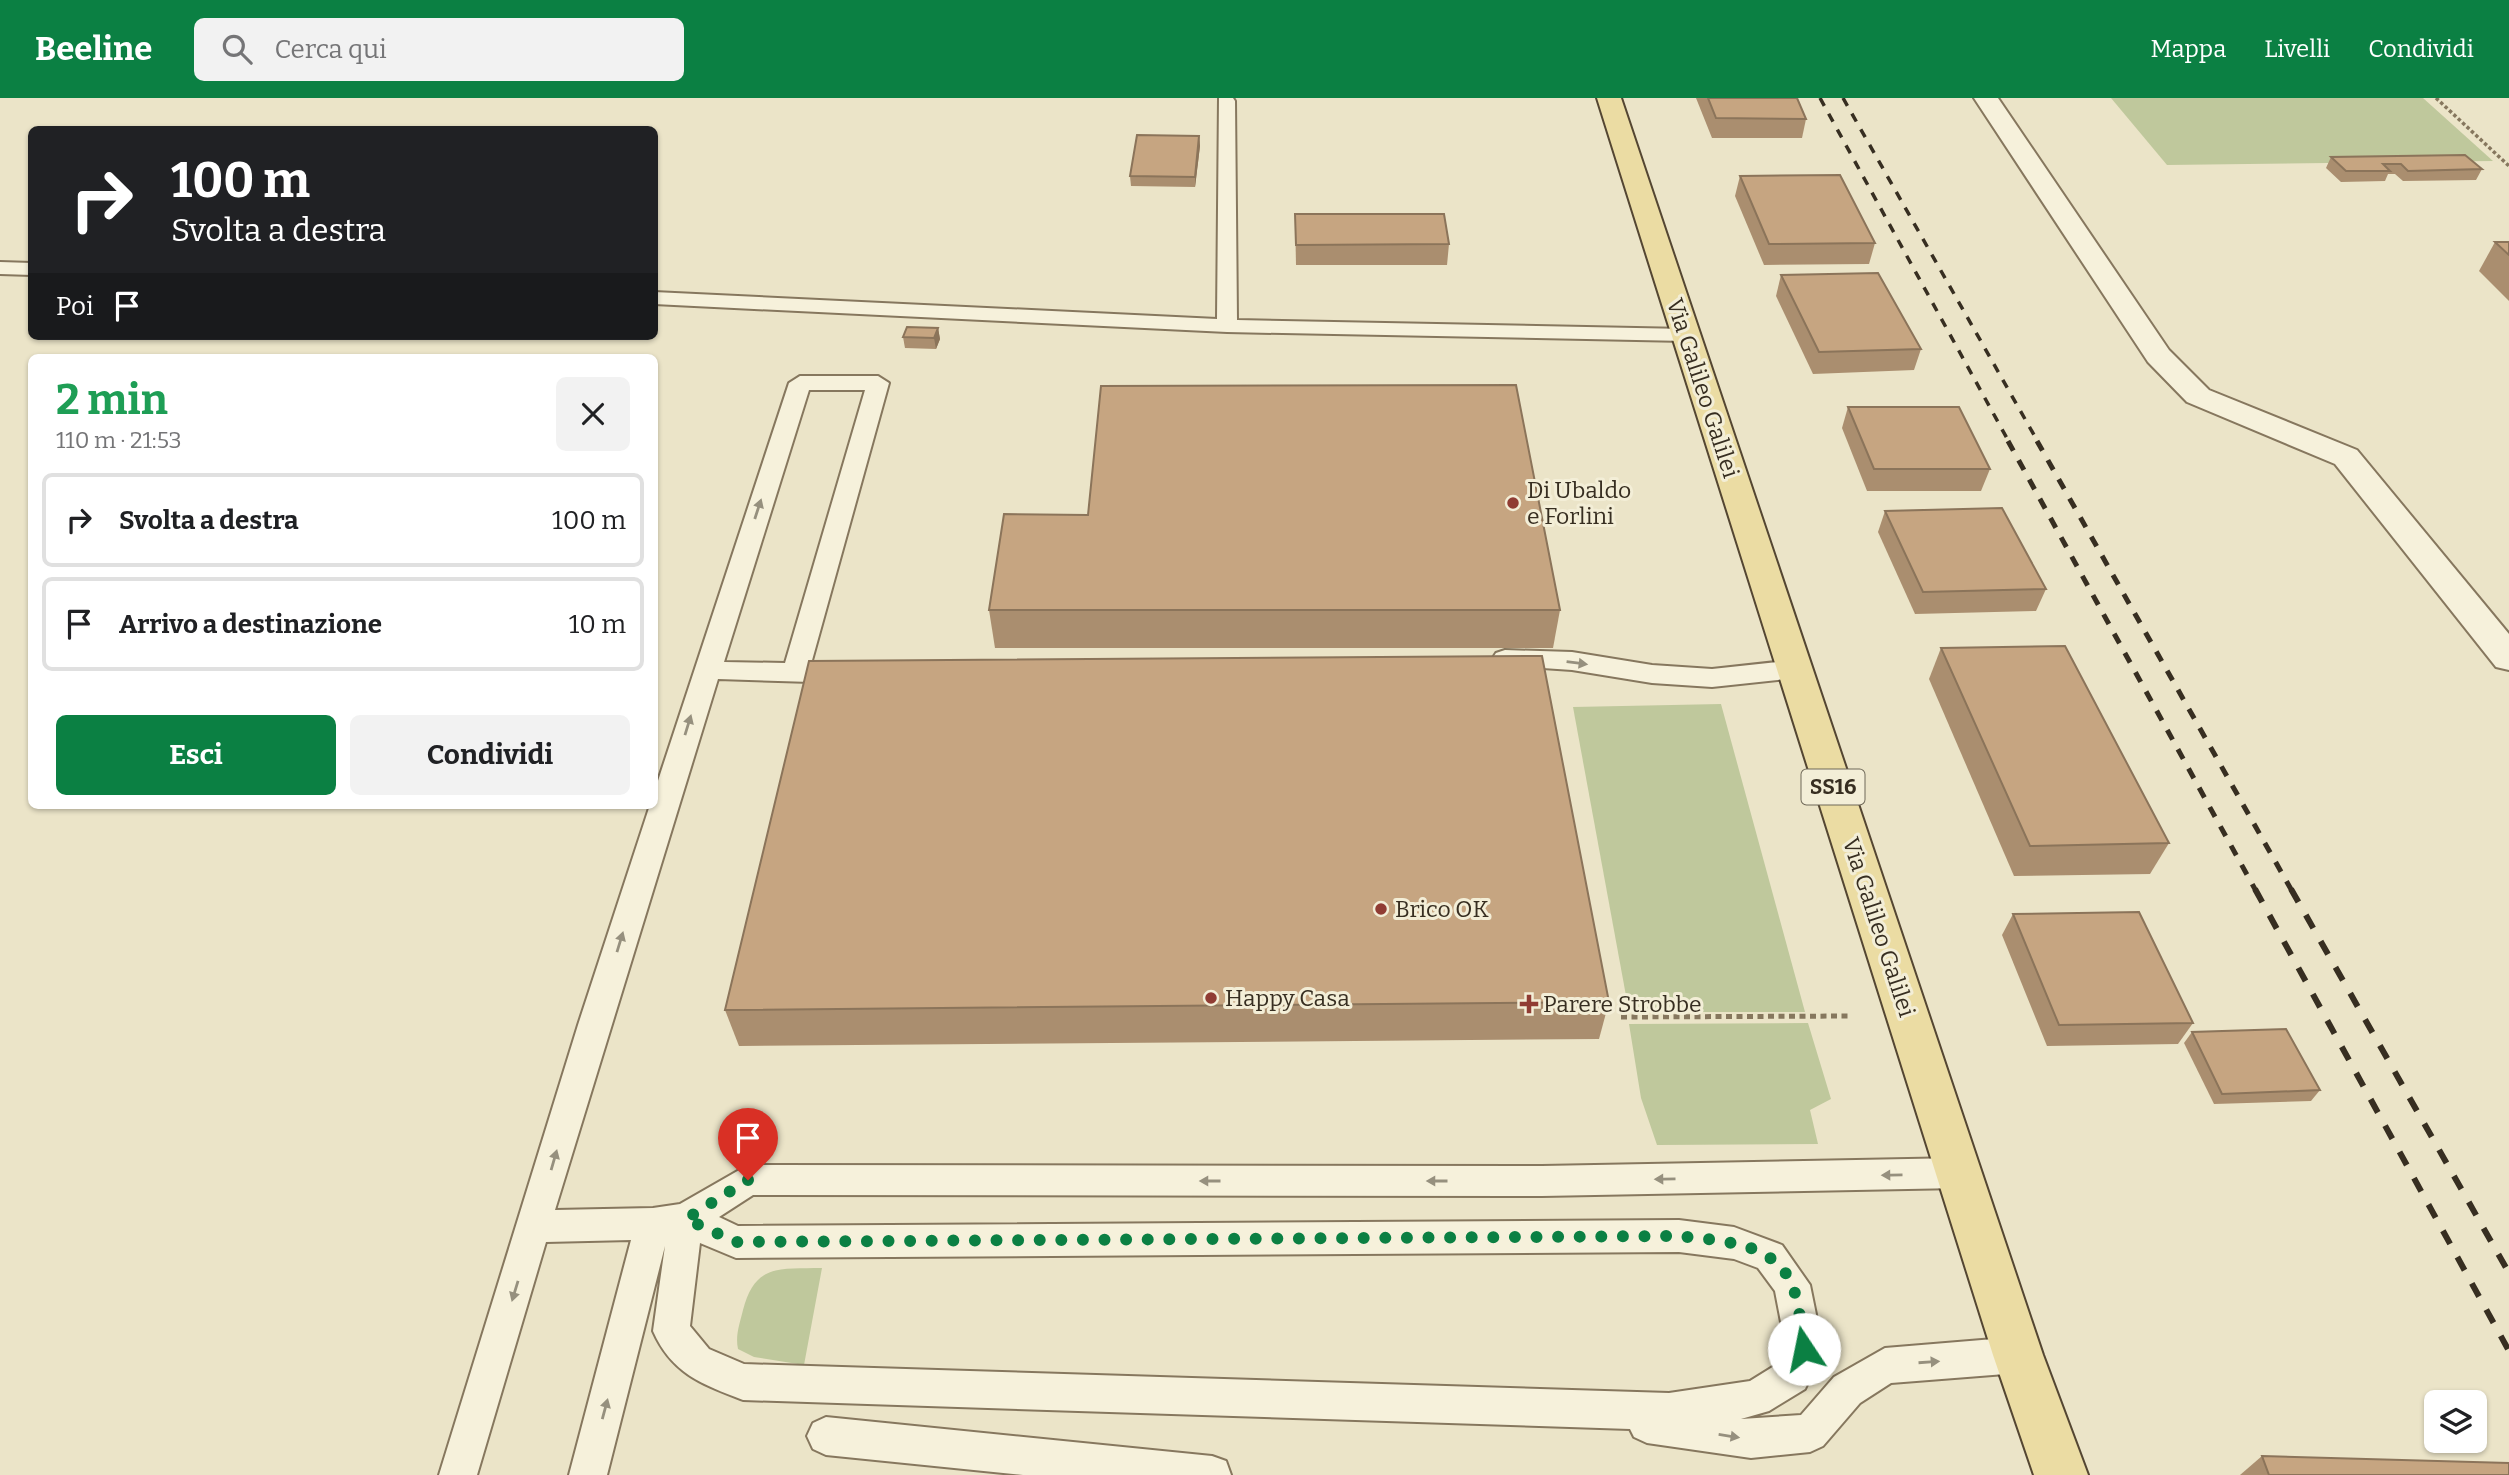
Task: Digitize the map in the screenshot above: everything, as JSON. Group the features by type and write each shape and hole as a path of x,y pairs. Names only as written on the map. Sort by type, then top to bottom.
{"main road":[{"name":"Via Galileo Galilei","path":"1609,98 2018,1355 2061,1475"}],"street":[{"path":"1986,98 2158,356 2198,396 2346,457 2509,658"}],"lane":[{"path":"1226,101 1227,326"},
{"path":"0,268 28,269"},
{"path":"658,298 1227,326 1686,335"},
{"path":"457,1475 706,670 800,383 878,383 795,673"},
{"path":"1482,662 1493,659 1572,661 1652,674 1712,678 1795,668"},
{"path":"706,670 837,673"},
{"path":"588,1475 669,1221 748,1180 1542,1181 1960,1173"},
{"path":"535,1226 669,1221 736,1242 1679,1236 1734,1242 1770,1256 1792,1285 1804,1349 1791,1376 1756,1398 1670,1412 743,1382 696,1362 671,1331 669,1221"},
{"path":"1541,1408 1751,1439 1810,1433 1847,1390 1885,1366 2018,1355"},
{"path":"826,1436 1212,1475"}],"path":[{"path":"2435,98 2509,166"},
{"path":"1621,1017 1857,1016"}],"green space":[{"path":"2111,98 2423,98 2493,161 2167,165"},
{"path":"1721,704 1805,1012 1629,1012 1573,707"},
{"path":"1808,1023 1831,1099 1810,1110 1818,1144 1657,1145 1641,1098 1629,1024"},
{"path":"822,1268 804,1365 754,1357 738,1349 737,1334 743,1310 754,1284 762,1276 782,1269"}],"building":[{"path":"1708,98 1797,98 1806,119 1716,118"},
{"path":"1137,135 1199,136 1195,177 1130,176"},
{"path":"2465,155 2482,169 2408,171 2401,164 2383,164 2390,171 2346,171 2331,157"},
{"path":"1840,175 1875,243 1769,244 1740,176"},
{"path":"1295,214 1444,214 1449,244 1296,245"},
{"path":"2495,242 2509,242 2509,255"},
{"path":"1878,273 1921,349 1819,352 1781,275"},
{"path":"907,327 938,328 934,338 903,337"},
{"path":"1516,385 1560,610 989,610 1004,514 1088,515 1101,386"},
{"path":"1848,407 1959,407 1990,469 1874,469"},
{"path":"2002,508 2046,589 1923,592 1885,511"},
{"path":"2065,646 2169,843 2030,846 1941,648"},
{"path":"1542,656 1609,1002 725,1010 809,661"},
{"path":"2139,912 2193,1023 2059,1025 2013,914"},
{"path":"2286,1029 2320,1090 2222,1094 2192,1032"},
{"path":"2262,1456 2509,1463 2509,1475 2269,1475"}],"railway":[{"path":"1820,98 2009,442"},
{"path":"1843,98 2038,442"},
{"path":"2008,441 2256,891"},
{"path":"2037,441 2292,891"},
{"path":"2255,889 2509,1351"},
{"path":"2291,889 2509,1273"}],"place":[{"name":"Di Ubaldo e Forlini","path":"1513,503"},
{"name":"Brico OK","path":"1381,909"},
{"name":"Happy Casa","path":"1211,998"},
{"name":"Parere Strobbe","path":"1529,1004"}],"route":[{"path":"748,1180 686,1219 736,1242 1679,1236 1734,1242 1770,1256 1792,1285 1804,1349"}]}
